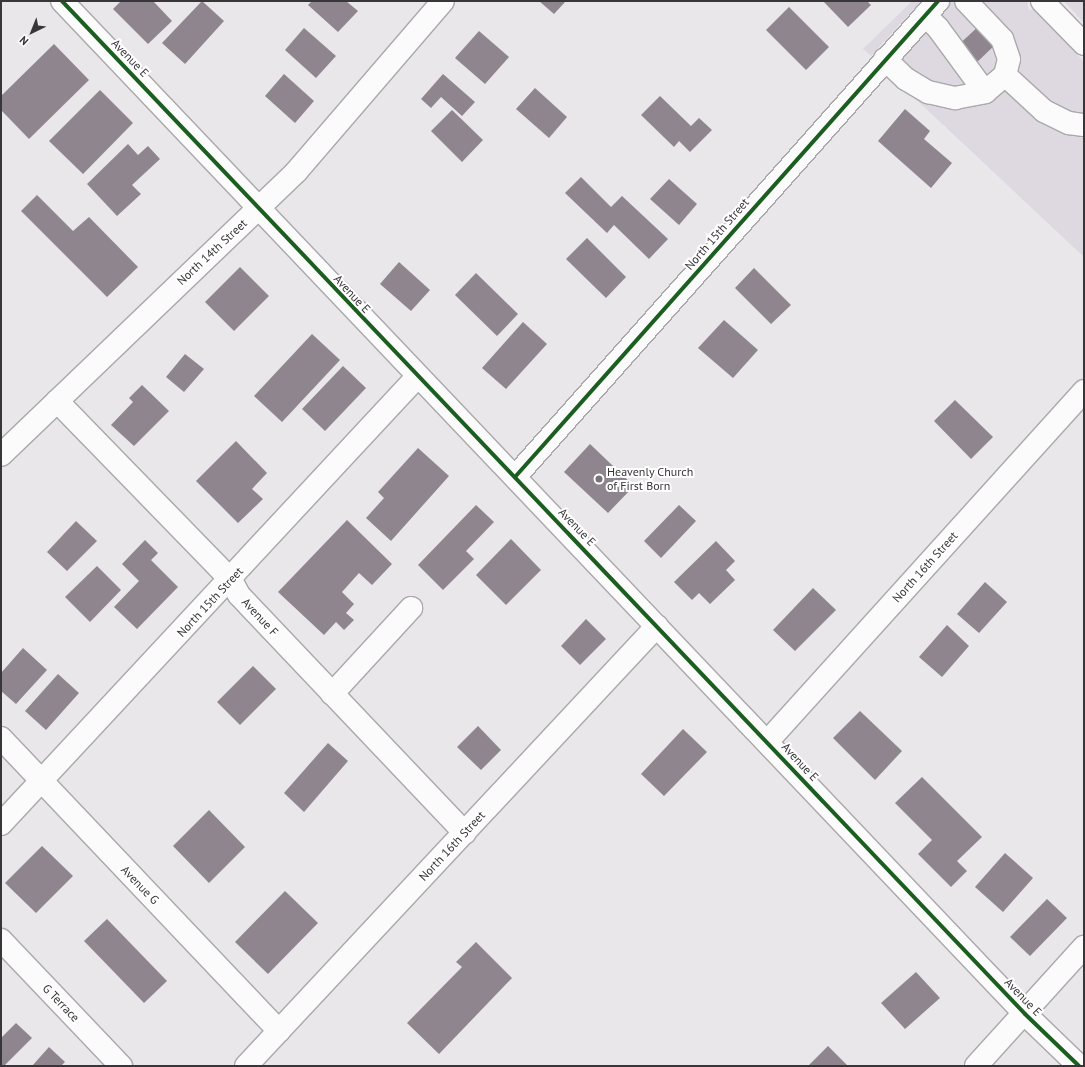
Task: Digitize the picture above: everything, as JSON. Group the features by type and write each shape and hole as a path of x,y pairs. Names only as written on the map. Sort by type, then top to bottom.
{"street":[{"name":"Avenue E","path":"62,1 259,208 417,378 515,477 658,626 1024,1014 1078,1066"},
{"name":"North 14th Street","path":"4,448 296,172 443,1"},
{"path":"885,59 906,78 928,92 955,98 985,92 1005,75 1009,59 1002,39 966,1"},
{"path":"1048,4 1084,44"},
{"path":"933,5 938,28 985,92"},
{"name":"North 15th Street","path":"515,477 933,5"},
{"path":"1005,75 1044,111 1069,123 1084,125"},
{"name":"North 15th Street","path":"1,824 231,580 417,378"},
{"name":"North 16th Street","path":"767,742 1084,391"},
{"name":"Avenue F","path":"56,400 231,580 239,595 465,833"},
{"path":"332,694 410,608"},
{"name":"North 16th Street","path":"246,1066 658,626"},
{"name":"Avenue G","path":"1,738 279,1032"},
{"name":"G Terrace","path":"1,940 121,1066"},
{"path":"976,1066 1084,947"}],"shaded area":[{"path":"912,1 921,1 871,56 863,49"},
{"path":"953,1 1027,1 1029,10 1035,9 1084,62 1084,257 888,73"},
{"path":"1064,1 1084,1 1084,23"}],"building":[{"path":"121,1 153,1 172,21 148,44 113,9"},
{"path":"202,1 224,21 185,64 162,43"},
{"path":"312,1 346,1 358,11 338,32 308,5"},
{"path":"539,1 566,1 554,14"},
{"path":"823,1 867,1 871,5 848,27"},
{"path":"789,7 829,47 806,70 766,30"},
{"path":"980,25 997,43 973,66 955,48"},
{"path":"304,28 336,56 316,78 285,50"},
{"path":"479,31 509,57 485,84 455,58"},
{"path":"54,44 89,80 29,139 1,110 1,96"},
{"path":"284,74 314,101 295,123 265,96"},
{"path":"443,74 475,102 462,116 441,97 431,108 421,99"},
{"path":"535,88 567,117 549,138 516,109"},
{"path":"100,90 133,123 83,174 49,141"},
{"path":"660,96 691,126 699,118 712,130 690,152 679,141 674,147 641,115"},
{"path":"905,109 930,131 924,139 952,163 931,188 878,141"},
{"path":"452,110 483,140 462,162 431,131"},
{"path":"128,144 138,155 148,146 160,159 132,185 141,194 117,216 87,184"},
{"path":"581,177 611,207 622,196 668,239 649,259 614,225 607,233 565,193"},
{"path":"669,179 697,204 679,225 650,199"},
{"path":"37,195 73,231 89,217 138,267 107,297 21,211"},
{"path":"587,238 626,277 606,298 566,259"},
{"path":"399,262 430,290 411,311 380,284"},
{"path":"240,267 269,296 234,331 205,302"},
{"path":"754,268 791,305 771,324 735,288"},
{"path":"476,273 518,314 497,336 455,295"},
{"path":"724,320 758,350 733,378 698,348"},
{"path":"523,322 547,344 506,389 482,368"},
{"path":"312,334 340,360 282,422 254,396"},
{"path":"185,354 204,369 184,392 166,377"},
{"path":"343,366 366,388 325,431 302,409"},
{"path":"142,385 169,411 134,446 111,425 133,402 129,398"},
{"path":"955,400 993,437 971,459 934,421"},
{"path":"236,441 267,473 252,489 263,499 238,523 196,481"},
{"name":"Heavenly Church of First Born","path":"590,444 634,486 608,513 564,472"},
{"path":"418,448 449,476 391,541 366,518 384,498 378,492"},
{"path":"476,505 494,522 466,551 474,559 443,590 418,565"},
{"path":"679,505 696,521 661,558 644,541"},
{"path":"347,520 392,564 372,585 359,573 342,592 354,604 346,613 354,620 344,630 336,622 324,635 278,592"},
{"path":"76,521 97,541 67,571 47,552"},
{"path":"511,539 541,570 506,605 476,575"},
{"path":"145,540 158,553 151,560 178,587 137,629 114,607 139,581 122,564"},
{"path":"716,541 735,561 726,570 735,580 710,604 699,593 692,600 674,582"},
{"path":"97,566 121,590 90,622 65,597"},
{"path":"985,582 1007,602 979,633 957,614"},
{"path":"813,588 836,610 795,651 773,630"},
{"path":"586,619 606,639 580,665 561,646"},
{"path":"947,625 969,646 942,677 919,657"},
{"path":"23,648 47,670 16,704 1,691 1,673"},
{"path":"253,666 276,689 240,725 217,702"},
{"path":"58,674 79,693 46,730 25,711"},
{"path":"860,711 902,751 875,780 833,738"},
{"path":"478,726 501,750 481,770 457,747"},
{"path":"683,729 707,752 664,796 641,774"},
{"path":"328,743 348,761 304,812 284,793"},
{"path":"922,777 982,837 957,861 967,871 951,887 918,854 932,840 895,803"},
{"path":"209,810 245,847 209,883 173,846"},
{"path":"42,846 73,876 36,913 5,883"},
{"path":"1005,853 1033,878 1003,912 975,887"},
{"path":"285,891 318,923 268,974 235,942"},
{"path":"1047,899 1067,918 1030,956 1010,937"},
{"path":"107,919 167,981 144,1003 84,941"},
{"path":"476,942 512,978 439,1054 407,1023 462,967 456,962"},
{"path":"916,972 940,998 905,1029 881,1003"},
{"path":"16,1023 32,1038 4,1066 1,1066 1,1038"},
{"path":"828,1046 848,1066 808,1066"},
{"path":"49,1047 65,1062 61,1066 32,1066"}],"cycle path":[{"path":"62,1 1025,1014 1079,1066"},
{"path":"515,477 938,1"}],"place":[{"name":"Heavenly Church of First Born","path":"599,479"}]}
